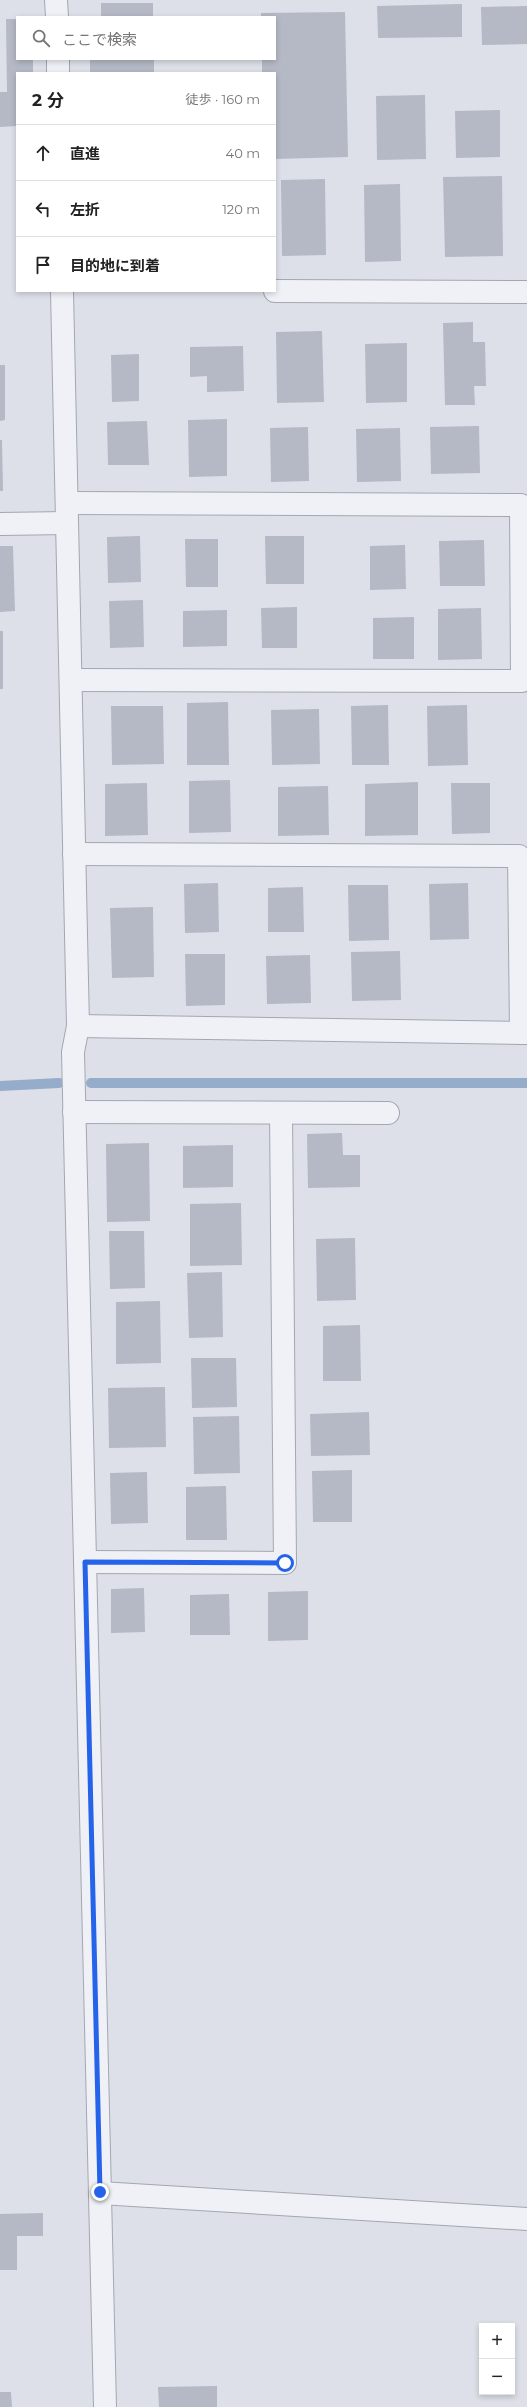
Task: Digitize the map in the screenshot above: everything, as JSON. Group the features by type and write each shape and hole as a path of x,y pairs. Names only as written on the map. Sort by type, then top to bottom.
{"street":[{"path":"56,0 57,16"},
{"path":"58,60 58,72"},
{"path":"276,291 527,292"},
{"path":"62,292 78,1026 73,1052 74,1112 104,2407"},
{"path":"0,524 67,513 521,504 522,682 71,680"},
{"path":"74,854 519,856 524,1033 78,1026"},
{"path":"74,1112 388,1113"},
{"path":"85,1562 285,1563 281,1113"},
{"path":"100,2192 527,2219"}],"building":[{"path":"101,3 153,3 153,16 101,16"},
{"path":"462,4 462,37 378,38 377,6"},
{"path":"527,6 527,44 482,45 481,7"},
{"path":"345,12 348,157 276,159 276,72 262,72 262,60 276,60 276,16 261,16 261,13"},
{"path":"6,19 16,19 16,60 33,60 33,72 16,72 16,126 0,127 0,92 7,92"},
{"path":"90,60 154,60 154,72 90,72"},
{"path":"425,95 426,159 377,160 376,96"},
{"path":"500,110 500,157 456,158 455,111"},
{"path":"502,176 503,256 445,257 443,177"},
{"path":"325,179 326,255 282,256 281,180"},
{"path":"400,184 401,261 365,262 364,185"},
{"path":"473,322 473,342 485,342 486,386 474,386 475,405 445,405 443,323"},
{"path":"322,331 324,402 277,403 276,332"},
{"path":"407,343 407,402 366,403 365,344"},
{"path":"243,346 244,391 207,392 207,376 190,377 190,347"},
{"path":"139,354 139,401 112,402 111,355"},
{"path":"0,365 5,365 5,420 0,421"},
{"path":"227,419 227,476 189,477 188,420"},
{"path":"147,421 149,465 108,465 107,422"},
{"path":"479,426 480,473 431,474 430,427"},
{"path":"308,427 309,481 271,482 270,428"},
{"path":"400,428 401,481 357,482 356,429"},
{"path":"0,440 2,440 3,491 0,491"},
{"path":"140,536 141,582 108,583 107,537"},
{"path":"265,536 304,536 304,584 266,584"},
{"path":"185,539 218,539 218,587 186,587"},
{"path":"484,540 485,586 440,586 439,541"},
{"path":"405,545 406,589 370,590 370,546"},
{"path":"0,546 13,546 15,611 0,612"},
{"path":"143,600 144,647 110,648 109,601"},
{"path":"297,607 297,648 262,648 261,608"},
{"path":"481,608 482,659 438,660 438,609"},
{"path":"227,610 227,646 183,647 183,611"},
{"path":"414,617 414,659 373,659 373,618"},
{"path":"0,631 3,631 3,689 0,689"},
{"path":"228,702 229,765 187,765 187,703"},
{"path":"388,705 389,765 352,765 351,706"},
{"path":"467,705 468,765 428,766 427,706"},
{"path":"111,706 163,706 164,764 112,765"},
{"path":"319,709 320,764 272,765 271,710"},
{"path":"230,780 231,832 189,833 189,781"},
{"path":"418,782 418,835 365,836 365,784"},
{"path":"147,783 148,835 105,836 105,784"},
{"path":"451,783 490,783 490,833 452,834"},
{"path":"328,786 329,835 278,836 278,787"},
{"path":"218,883 219,932 185,933 184,884"},
{"path":"468,883 469,939 430,940 429,884"},
{"path":"348,885 388,885 389,940 349,941"},
{"path":"303,887 304,932 268,932 268,888"},
{"path":"153,907 154,977 112,978 110,908"},
{"path":"400,951 401,1000 352,1001 351,952"},
{"path":"185,954 225,954 225,1005 186,1006"},
{"path":"310,955 311,1003 267,1004 266,956"},
{"path":"342,1133 343,1155 360,1155 360,1187 308,1188 307,1134"},
{"path":"149,1143 150,1221 107,1222 106,1144"},
{"path":"233,1145 233,1187 183,1188 183,1146"},
{"path":"241,1203 242,1265 190,1266 190,1204"},
{"path":"109,1231 144,1231 145,1288 110,1289"},
{"path":"355,1238 356,1300 317,1301 316,1239"},
{"path":"222,1272 223,1337 189,1338 187,1273"},
{"path":"160,1301 161,1363 116,1364 116,1302"},
{"path":"360,1325 361,1381 323,1381 323,1326"},
{"path":"191,1358 236,1358 237,1407 192,1408"},
{"path":"165,1387 166,1447 109,1448 108,1388"},
{"path":"369,1412 370,1455 311,1456 310,1414"},
{"path":"239,1416 240,1473 194,1474 193,1417"},
{"path":"352,1470 352,1522 313,1522 312,1471"},
{"path":"147,1472 148,1523 111,1524 110,1473"},
{"path":"226,1486 227,1540 186,1540 186,1487"},
{"path":"144,1588 145,1632 111,1633 111,1589"},
{"path":"308,1591 308,1640 268,1641 268,1592"},
{"path":"229,1594 230,1635 190,1635 190,1595"},
{"path":"43,2213 43,2236 17,2236 17,2270 0,2270 0,2214"},
{"path":"217,2386 217,2407 159,2407 158,2387"},
{"path":"0,2392 11,2392 12,2407 0,2407"}],"waterway":[{"path":"0,1086 59,1083"},
{"path":"91,1083 527,1083"}],"route":[{"path":"100,2192 85,1562 285,1563"}]}
